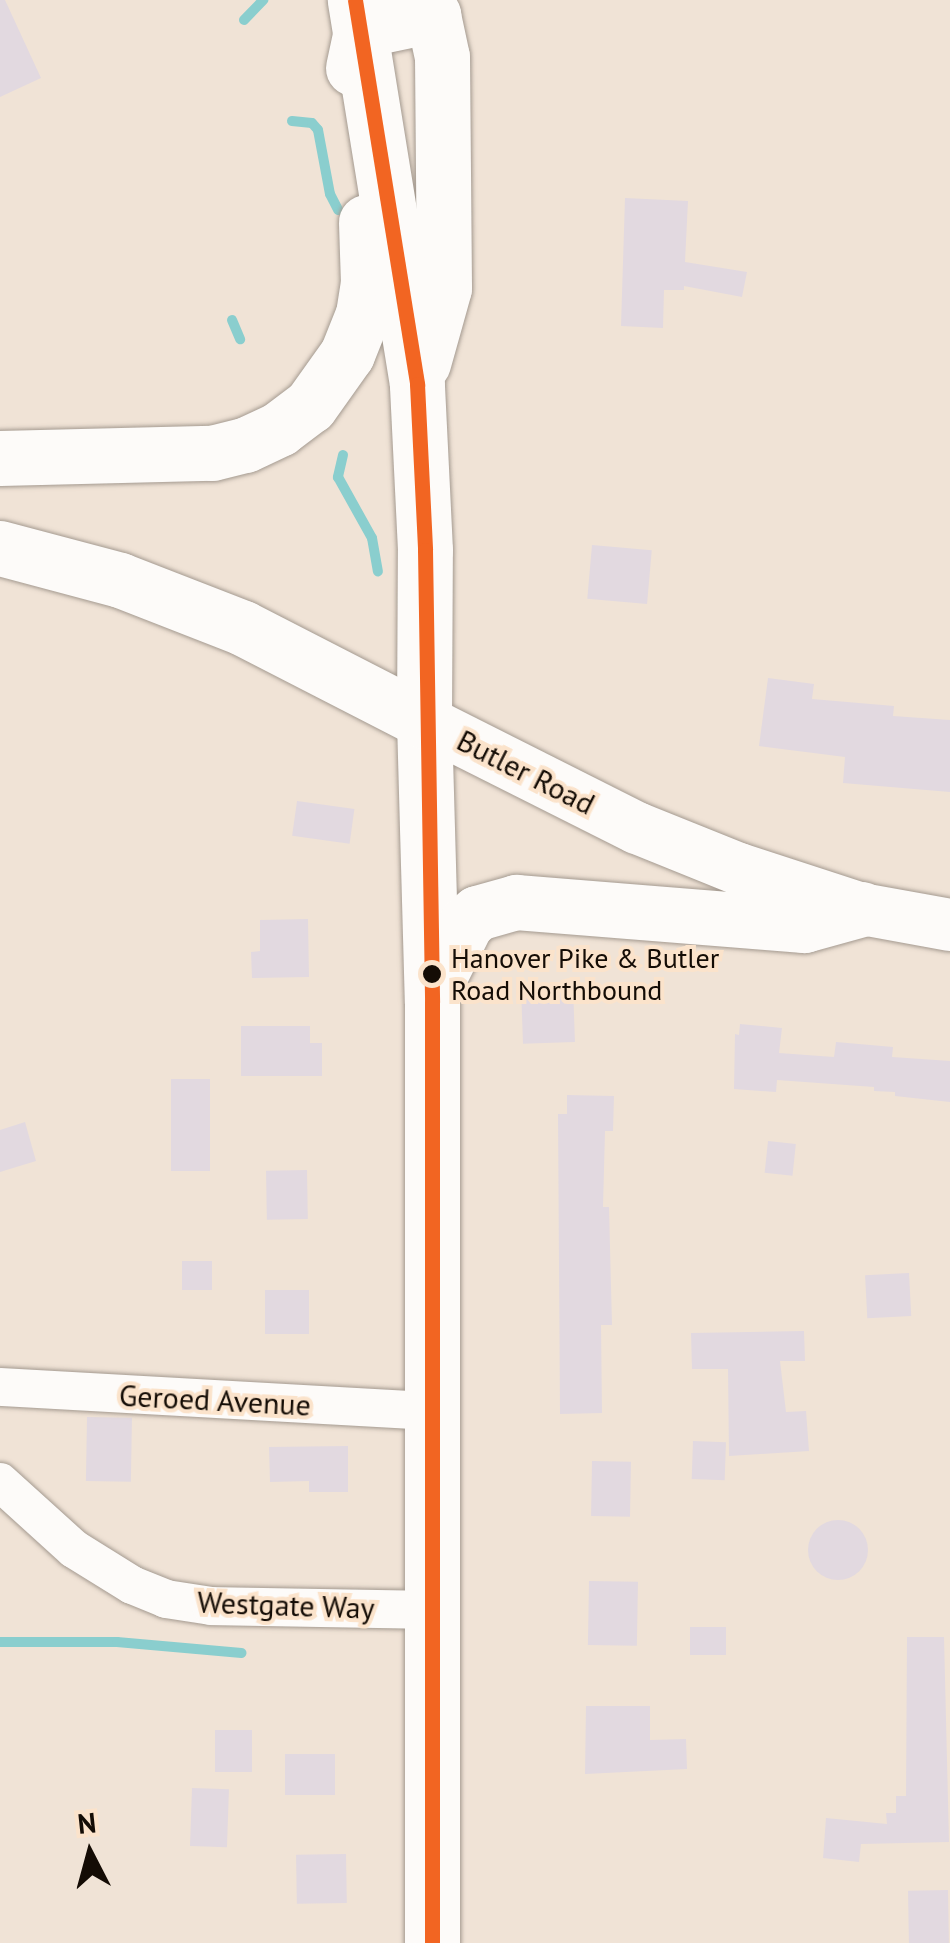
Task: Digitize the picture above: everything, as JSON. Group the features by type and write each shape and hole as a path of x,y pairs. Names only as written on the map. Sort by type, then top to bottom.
{"main road":[{"path":"358,15 433,8 442,56 444,288 417,384"},
{"path":"358,15 417,384 425,550 424,721 432,993 432,1943"},
{"path":"0,458 212,453 245,445 279,429 331,382 363,314 368,283 368,239 349,89 358,15"},
{"name":"Butler Road","path":"0,548 120,580 243,628 637,828 814,896 950,925"},
{"path":"432,993 466,923 477,913 516,902 804,926 862,909"}],"street":[{"name":"Geroed Avenue","path":"0,1388 431,1393"},
{"name":"Westgate Way","path":"0,1482 101,1568 166,1599 211,1606 430,1610"}],"building":[{"path":"0,0 5,0 41,78 0,97"},
{"path":"625,198 688,201 685,262 747,272 742,297 684,286 684,290 664,290 663,328 621,326"},
{"path":"592,545 652,550 647,604 587,599"},
{"path":"768,678 814,684 812,699 894,706 893,716 950,720 950,792 843,783 845,757 759,746"},
{"path":"297,801 354,809 350,844 292,836"},
{"path":"308,919 309,977 252,978 251,952 260,951 260,920"},
{"path":"573,986 575,1042 523,1044 521,988"},
{"path":"740,1024 782,1028 779,1053 834,1057 836,1042 893,1047 892,1057 950,1061 950,1102 895,1096 895,1092 874,1091 874,1087 777,1080 776,1092 734,1089 735,1034 739,1035"},
{"path":"241,1026 310,1026 310,1043 322,1043 322,1076 241,1076"},
{"path":"171,1079 210,1079 210,1171 171,1171"},
{"path":"567,1095 614,1096 613,1131 605,1131 603,1207 609,1207 612,1325 601,1325 602,1413 560,1414 558,1114 567,1114"},
{"path":"25,1122 36,1161 0,1172 0,1130"},
{"path":"768,1141 796,1144 793,1176 765,1173"},
{"path":"307,1170 308,1219 267,1220 266,1171"},
{"path":"182,1261 212,1261 212,1290 182,1290"},
{"path":"909,1273 911,1316 867,1318 865,1275"},
{"path":"265,1290 309,1290 309,1334 265,1334"},
{"path":"804,1331 805,1361 780,1361 786,1412 806,1411 809,1451 729,1456 728,1369 692,1369 691,1333"},
{"path":"87,1417 132,1418 131,1482 86,1481"},
{"path":"693,1441 726,1442 725,1480 692,1479"},
{"path":"348,1446 348,1492 309,1492 309,1481 270,1482 269,1447"},
{"path":"592,1461 631,1462 630,1517 591,1516"},
{"path":"838,1520 859,1529 868,1550 859,1571 838,1580 817,1571 808,1550 817,1529"},
{"path":"589,1581 638,1582 637,1646 588,1645"},
{"path":"690,1627 726,1627 726,1655 690,1655"},
{"path":"907,1637 944,1637 949,1842 861,1844 859,1862 823,1858 826,1818 887,1824 886,1813 896,1813 896,1796 906,1796"},
{"path":"586,1706 650,1706 650,1740 686,1739 687,1769 585,1774"},
{"path":"215,1730 252,1730 252,1772 215,1772"},
{"path":"285,1754 335,1754 335,1795 285,1795"},
{"path":"192,1788 229,1789 227,1847 190,1846"},
{"path":"346,1854 347,1903 297,1904 296,1855"},
{"path":"948,1890 949,1943 909,1943 908,1891"}],"waterway":[{"path":"244,20 263,0"},
{"path":"292,121 312,123 318,130 330,194 338,210"},
{"path":"232,320 240,339"},
{"path":"343,455 338,477 372,538 378,571"},
{"path":"0,1642 117,1642 242,1653"}],"transit line":[{"path":"355,0 417,384 425,550 432,1002 432,1943"}],"place":[{"name":"Hanover Pike & Butler Road Northbound","path":"432,974"}]}
